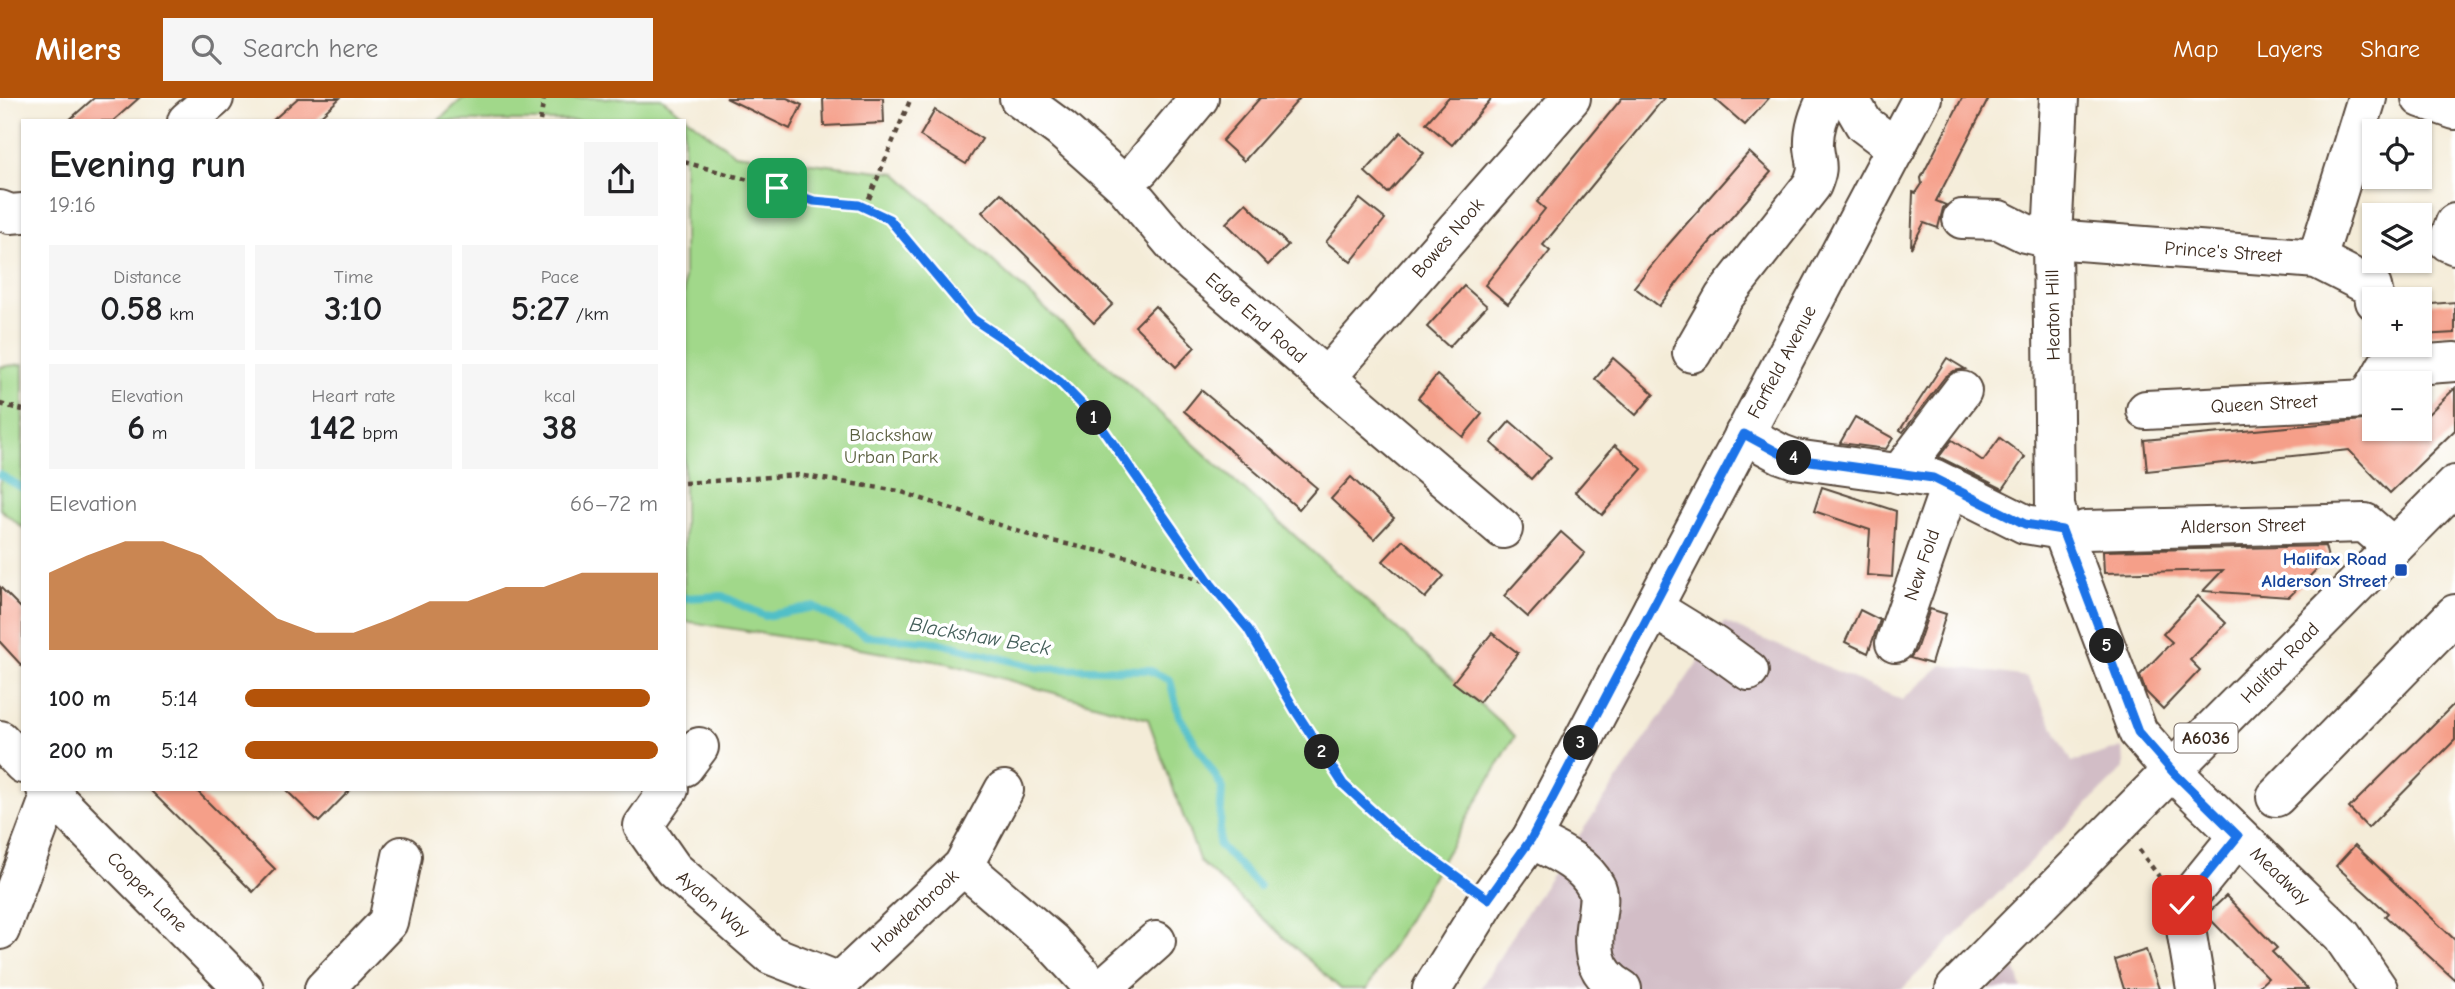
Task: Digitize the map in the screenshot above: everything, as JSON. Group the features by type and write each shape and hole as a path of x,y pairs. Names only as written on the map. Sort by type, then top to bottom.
{"main road":[{"path":"189,119 214,98"},
{"name":"Edge End Road","path":"1019,98 1061,129 1125,186 1185,257 1503,529"},
{"path":"1140,169 1199,98"},
{"name":"Bowes Nook","path":"1326,378 1570,98"},
{"path":"1692,353 1724,297 1812,185 1818,165 1814,147 1815,125 1827,98"},
{"path":"1849,98 1864,124 1896,148"},
{"name":"Farfield Avenue","path":"1432,989 1488,899 1531,839 1922,98"},
{"name":"Heaton Hill","path":"2059,98 2052,239 2055,506 2074,530 2138,732 2173,772"},
{"path":"2317,259 2367,98"},
{"path":"2421,98 2455,110"},
{"path":"0,210 10,214 21,213"},
{"name":"Prince's Street","path":"1962,219 1999,220 2025,233 2052,239 2317,259 2372,287"},
{"path":"2455,223 2448,243 2455,245"},
{"name":"Queen Street","path":"2146,410 2367,399 2380,370 2455,362"},
{"path":"1899,474 1962,391"},
{"name":"Alderson Street","path":"1744,434 1781,454 1933,478 2025,524 2074,530 2365,523 2393,547"},
{"name":"Halifax Road","path":"1955,989 2455,485"},
{"name":"New Fold","path":"1895,643 1950,486"},
{"path":"1653,608 1749,671"},
{"path":"2276,797 2455,614"},
{"name":"Meadway","path":"2173,772 2343,936 2378,989"},
{"name":"Howdenbrook","path":"839,985 963,866 1004,790"},
{"name":"Aydon Way","path":"668,791 643,826 673,869 772,956 839,985"},
{"name":"Cooper Lane","path":"0,930 49,792 244,989"},
{"path":"2196,989 2182,905 2238,836"},
{"path":"1531,839 1565,856 1583,870 1598,888 1593,953 1611,983 1622,989"},
{"path":"324,989 388,922 402,856"},
{"path":"963,866 1052,942 1095,989"},
{"path":"1102,989 1156,941"}],"path":[{"path":"540,119 544,98"},
{"path":"865,208 911,98"},
{"path":"686,163 814,201 859,205 889,219 973,319 1017,348 1060,382 1096,419 1211,584 1248,629 1295,710 1343,784 1395,832 1488,899"},
{"path":"0,404 21,409"},
{"path":"686,482 797,475 899,491 1038,538 1142,560 1211,584"},
{"path":"2119,824 2182,905"}],"shaded area":[{"path":"1725,622 1902,700 1942,665 2027,677 2072,762 2123,747 2124,768 1902,989 1480,989 1529,909"},
{"path":"2014,963 2022,989 1989,989"}],"green space":[{"name":"Blackshaw Urban Park","path":"463,98 661,98 735,154 896,173 1515,736 1367,989 1341,989 1200,862 1148,719 947,663 686,621 686,119 440,119"},
{"path":"21,364 21,526 0,509 0,367"}],"building":[{"path":"94,98 139,98 115,119 70,119"},
{"path":"298,98 340,98 317,119 274,119"},
{"path":"726,98 787,98 802,105 790,129"},
{"path":"823,98 883,98 884,123 824,126"},
{"path":"1260,98 1300,98 1244,161 1222,141"},
{"path":"1448,98 1492,98 1452,145 1426,123"},
{"path":"1622,98 1664,98 1543,245 1550,251 1508,304 1485,285 1545,209 1537,202"},
{"path":"1714,98 1769,98 1745,125"},
{"path":"1962,98 1989,98 1936,201 1946,205 1938,228 1924,223 1911,248 1913,192 1916,193 1922,184 1921,178"},
{"path":"935,110 982,139 966,164 920,136"},
{"path":"1401,132 1424,153 1388,193 1365,172"},
{"path":"1749,152 1771,172 1659,306 1634,287"},
{"path":"1001,193 1113,304 1094,323 982,212"},
{"path":"1360,199 1385,219 1351,262 1326,242"},
{"path":"1246,203 1288,245 1268,265 1226,223"},
{"path":"1464,286 1487,306 1449,347 1427,327"},
{"path":"2455,302 2455,333 2432,334 2432,304"},
{"path":"1155,306 1195,347 1176,367 1135,326"},
{"path":"1613,358 1654,394 1636,415 1595,379"},
{"path":"1947,358 1965,369 1954,371 1945,377 1903,432 1900,430"},
{"path":"1437,375 1482,414 1463,437 1418,398"},
{"path":"2455,388 2455,430 2390,493 2349,450 2147,471 2144,440 2362,420 2362,441 2432,441 2432,410"},
{"path":"1201,390 1317,488 1299,509 1184,411"},
{"path":"1855,417 1893,438 1886,449 1840,443"},
{"path":"1510,421 1551,457 1531,479 1491,443"},
{"path":"2000,438 2025,457 2003,489 1939,457 1952,440 1983,461"},
{"path":"1615,445 1642,469 1602,515 1575,492"},
{"path":"1351,477 1394,518 1374,539 1331,499"},
{"path":"1822,487 1896,511 1892,577 1867,575 1870,530 1814,511"},
{"path":"1561,532 1585,553 1528,617 1504,596"},
{"path":"1403,540 1444,576 1425,598 1383,561"},
{"path":"2325,546 2328,558 2289,597 2203,591 2223,570 2104,573 2103,551"},
{"path":"0,587 21,608 21,665 0,642"},
{"path":"2198,596 2226,623 2190,660 2200,670 2163,709 2146,692 2140,675 2172,642 2163,634"},
{"path":"1930,609 1946,614 1931,664 1910,658 1916,650"},
{"path":"1860,610 1880,620 1868,653 1845,642"},
{"path":"1492,633 1518,653 1479,702 1453,682"},
{"path":"2455,703 2455,740 2368,828 2349,808"},
{"path":"151,791 197,791 275,869 253,892"},
{"path":"287,791 349,791 319,822"},
{"path":"2355,845 2455,940 2455,980 2385,916 2388,913 2336,866"},
{"path":"2226,896 2277,948 2272,952 2308,989 2256,989 2268,978 2206,915"},
{"path":"2146,950 2159,989 2124,989 2115,960"}],"waterway":[{"name":"Blackshaw Beck","path":"0,475 21,487"},
{"name":"Blackshaw Beck","path":"686,598 722,596 765,616 814,607 866,636 936,642 1040,668 1149,670 1170,680 1179,716 1222,787 1219,845 1259,886"}],"place":[{"name":"Halifax Road Alderson Street","path":"2401,570"}],"route":[{"path":"777,188 814,201 859,205 889,219 973,319 1017,348 1060,382 1096,419 1211,584 1248,629 1295,710 1343,784 1395,832 1488,899 1531,839 1744,434 1796,459 1933,478 2025,524 2062,530 2138,732 2173,772 2238,836 2182,905"}]}
